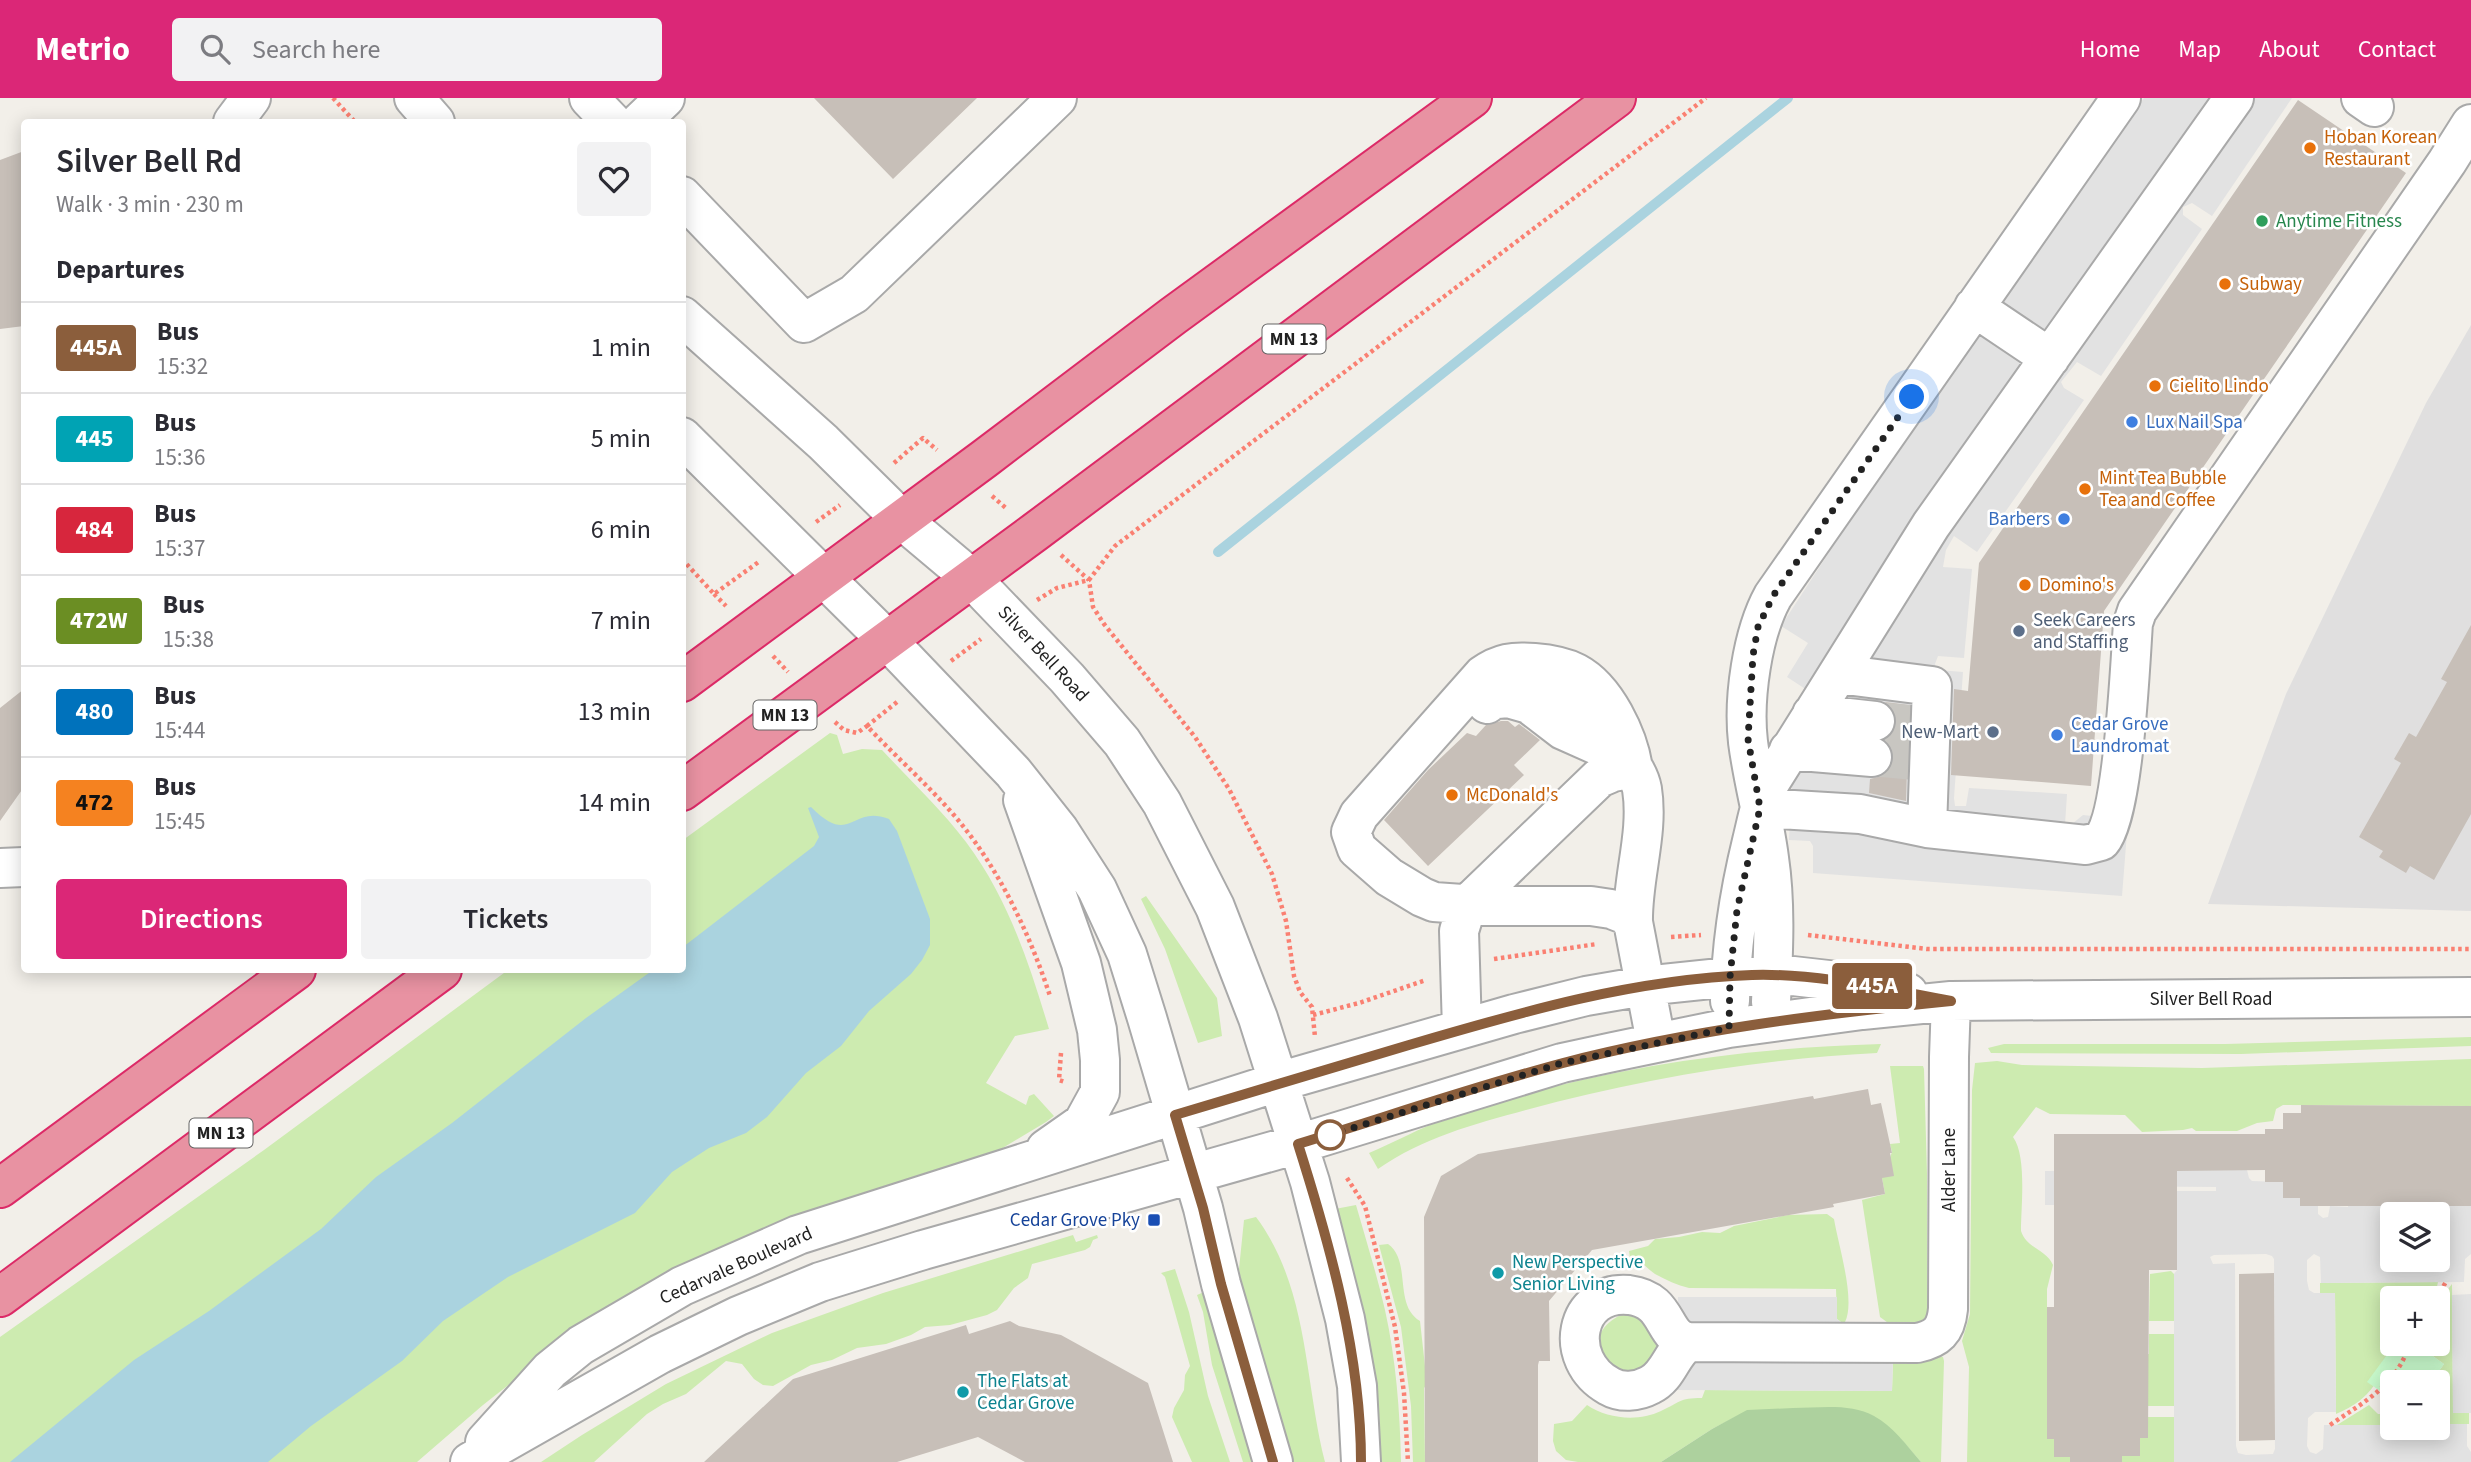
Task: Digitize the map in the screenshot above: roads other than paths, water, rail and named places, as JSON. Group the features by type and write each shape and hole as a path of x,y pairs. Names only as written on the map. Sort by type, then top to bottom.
{"highway":[{"path":"686,679 1172,316 1472,98"},
{"name":"MN 13","path":"686,788 1616,98"},
{"path":"0,1188 292,973"},
{"name":"MN 13","path":"0,1297 438,973"}],"street":[{"path":"235,119 251,98"},
{"path":"414,98 432,119"},
{"path":"589,98 609,119"},
{"path":"643,119 665,98"},
{"path":"686,200 804,323 854,294 1057,98"},
{"path":"1771,1023 1770,859 1748,739 1748,701 1758,627 1773,596 2121,98"},
{"path":"1729,1028 1730,977 1741,888 1760,808 1769,784 1931,525 2234,98"},
{"path":"1760,808 1860,814 1927,828 2086,845 2095,845 2106,836 2119,782 2133,623 2137,611 2471,124"},
{"path":"1974,307 2050,358"},
{"name":"Silver Bell Road","path":"686,320 822,442 902,520 971,578 1067,678 1122,742 1162,803 1215,907 1258,1018 1279,1082 1315,1139"},
{"path":"686,442 887,640 1013,772 1059,830 1102,900 1127,954 1273,1462"},
{"path":"1633,768 1623,730 1587,680 1574,672 1545,664 1506,663 1494,667 1483,676 1359,815 1351,832 1357,849 1389,877 1434,902 1513,908 1591,906 1611,909 1624,914 1633,922"},
{"path":"1838,674 1932,686 1924,744 1927,828"},
{"path":"1467,905 1441,901 1403,877 1376,845 1368,830 1375,812 1478,710 1498,699 1508,698 1529,704 1563,730 1608,750 1633,768 1640,779 1643,793 1638,875 1632,901 1633,922 1656,1042"},
{"path":"1790,750 1874,739 1812,714"},
{"path":"1462,1029 1459,931 1467,905 1599,778 1633,768"},
{"path":"1013,772 1081,963 1097,1030 1100,1060 1100,1092 1083,1123 1057,1143 1019,1166"},
{"path":"0,868 21,867"},
{"name":"Silver Bell Road","path":"1175,1115 1462,1029 1586,996 1644,986 1730,977 1772,976 1846,982 1951,1001"},
{"name":"Silver Bell Road","path":"1192,1173 1315,1139 1562,1063 1729,1028 1951,1001 2471,997"},
{"name":"Alder Lane","path":"1688,1342 1917,1343 1938,1336 1945,1327 1948,1309 1951,1001"},
{"name":"Cedarvale Boulevard","path":"469,1462 550,1370 581,1345 682,1286 798,1235 1175,1115"},
{"path":"1315,1139 1357,1387 1361,1462"},
{"name":"Cedarvale Boulevard","path":"469,1462 660,1354 738,1316 820,1282 1192,1173"}],"water":[{"path":"811,807 835,824 843,825 876,816 889,819 897,831 930,919 930,945 911,974 869,1011 841,1046 806,1073 767,1117 746,1133 709,1148 672,1172 635,1213 508,1277 443,1321 402,1361 311,1426 268,1462 10,1462 134,1360 209,1311 321,1229 376,1177 452,1123 586,1018 649,973 686,973 686,945 814,846 819,837 808,808"}],"waterway":[{"path":"1218,552 1788,98"}],"tunnel":[{"path":"1875,721 1918,725"},
{"path":"1872,757 1915,761"}],"place":[{"name":"Hoban Korean Restaurant","path":"2310,148"},
{"name":"Anytime Fitness","path":"2262,221"},
{"name":"Subway","path":"2225,284"},
{"name":"Cielito Lindo","path":"2155,386"},
{"name":"Lux Nail Spa","path":"2132,422"},
{"name":"Mint Tea Bubble Tea and Coffee","path":"2085,489"},
{"name":"Barbers","path":"2064,519"},
{"name":"Domino's","path":"2025,585"},
{"name":"Seek Careers and Staffing","path":"2019,631"},
{"name":"New-Mart","path":"1993,732"},
{"name":"Cedar Grove Laundromat","path":"2057,735"},
{"name":"McDonald's","path":"1452,795"},
{"name":"Cedar Grove Pky","path":"1154,1220"},
{"name":"New Perspective Senior Living","path":"1498,1273"},
{"name":"The Flats at Cedar Grove","path":"963,1392"}]}
